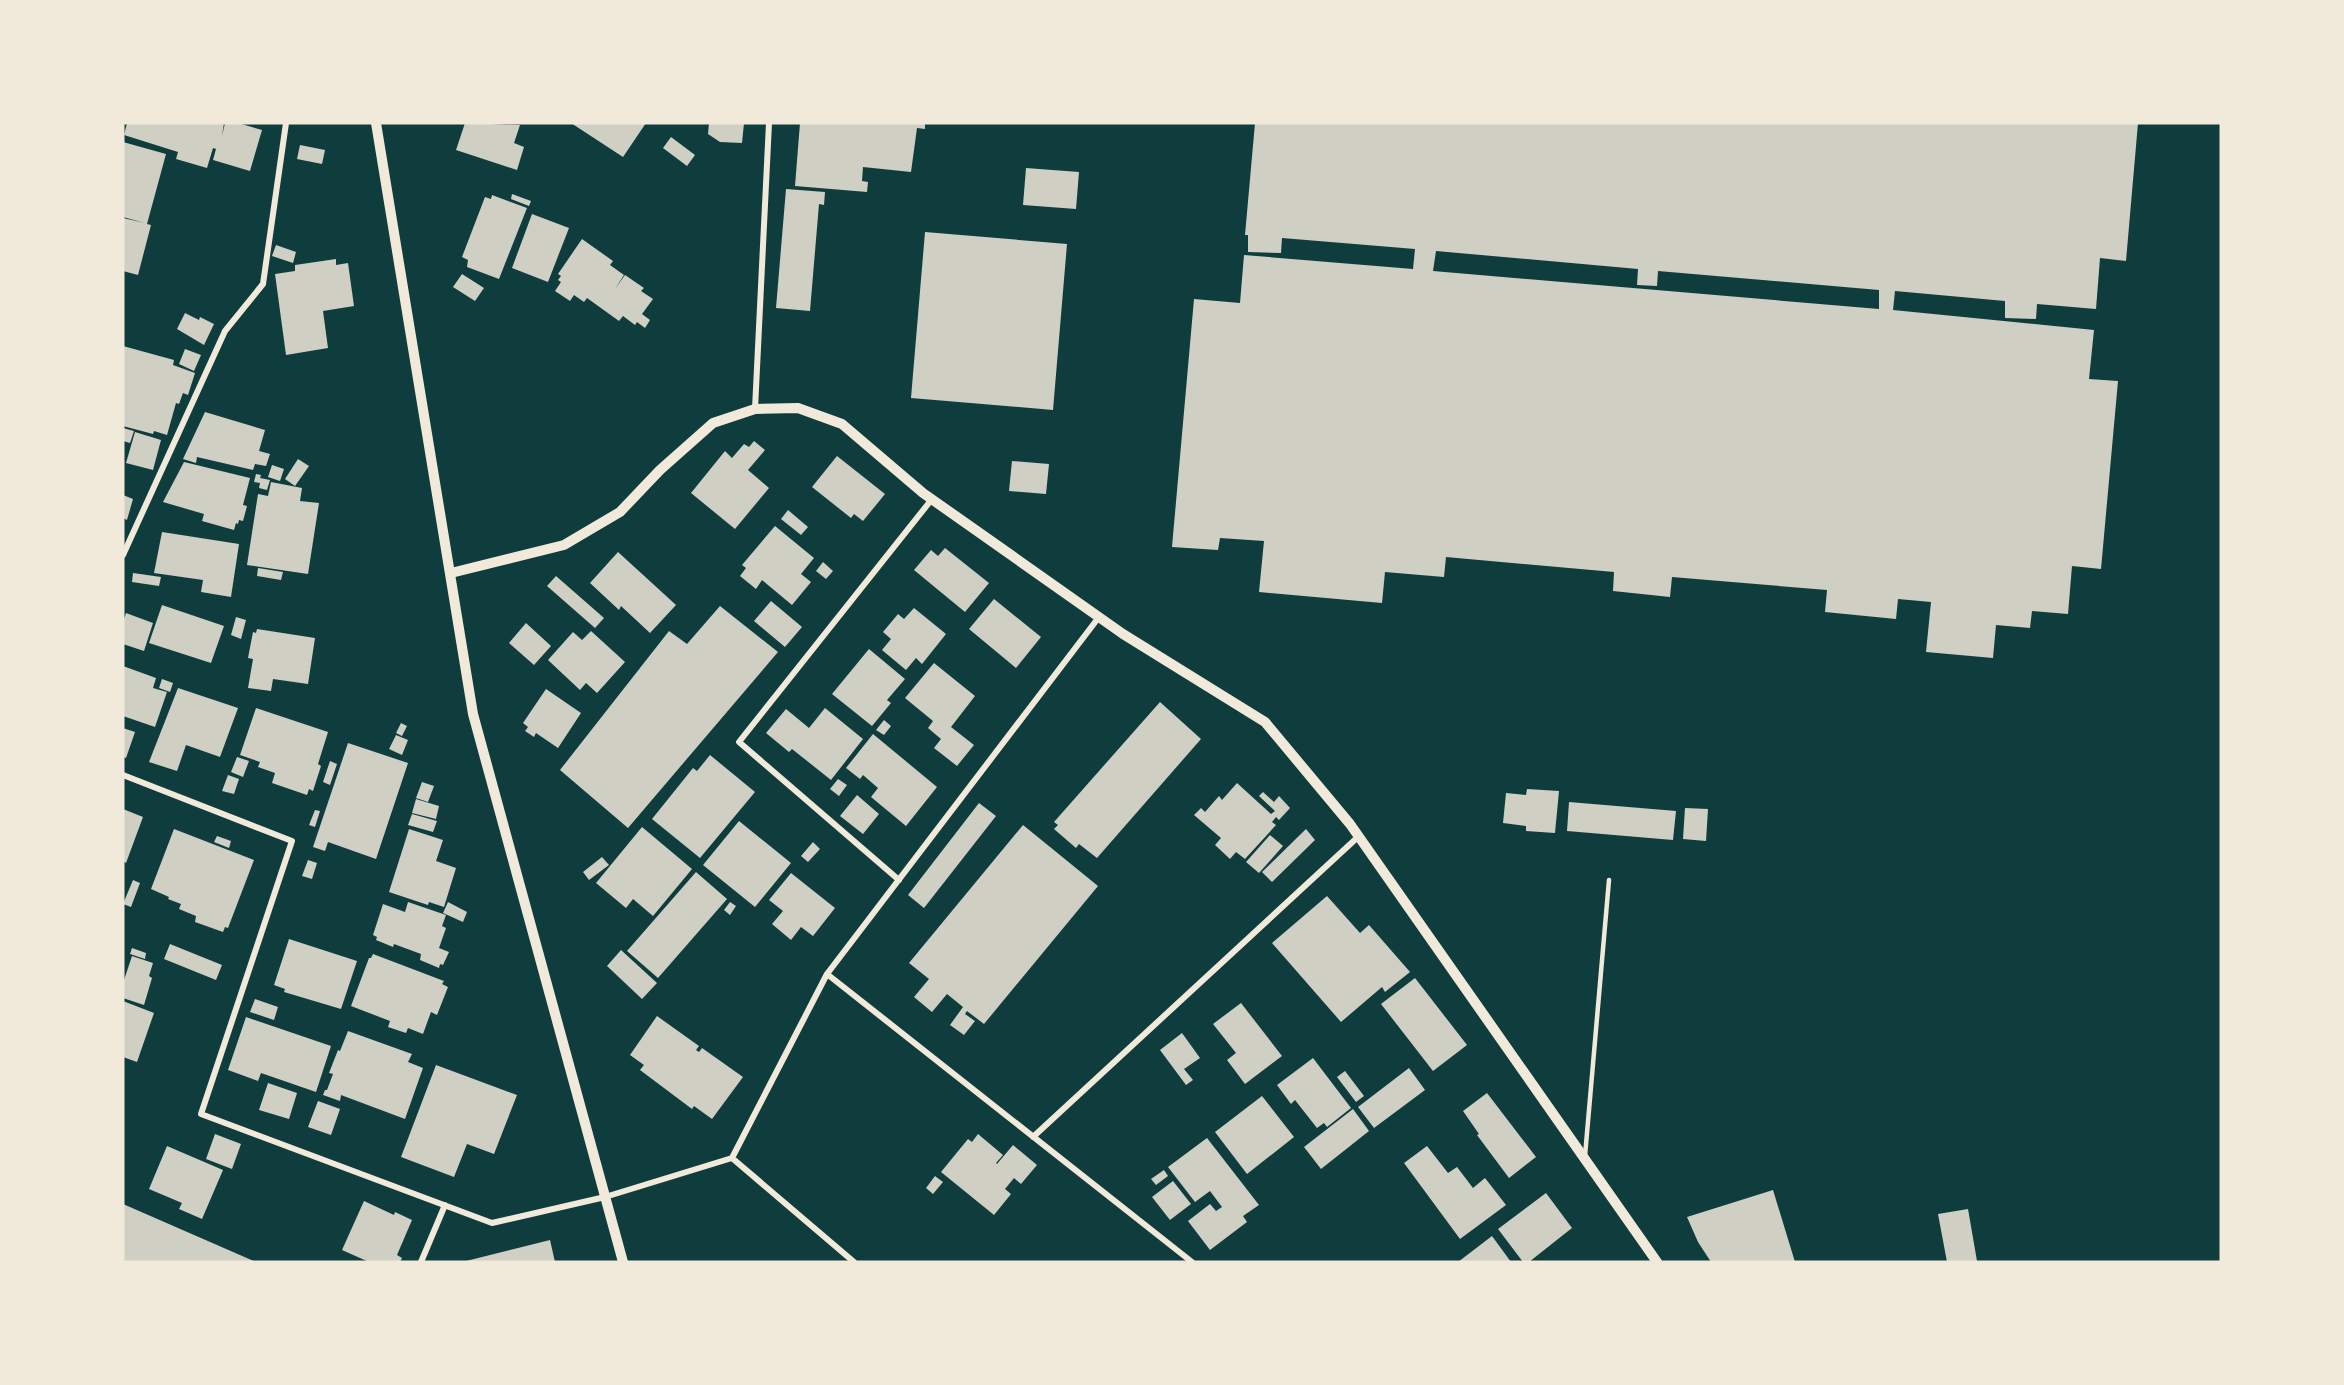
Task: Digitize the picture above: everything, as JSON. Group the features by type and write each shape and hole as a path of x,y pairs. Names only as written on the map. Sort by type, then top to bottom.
{"street":[{"path":"123,555 225,331 263,284 286,123"},
{"path":"376,123 473,714 623,1262"},
{"path":"755,409 769,123"},
{"path":"451,573 564,545 620,512 660,470 713,423 755,409 798,408 842,424 932,499 1123,634 1265,722 1359,837 1657,1262"},
{"path":"899,880 739,742 932,499"},
{"path":"123,775 292,841 201,1114 492,1223 605,1197 732,1158 827,974 1100,617"},
{"path":"1033,1137 1359,837"},
{"path":"827,974 1192,1262"},
{"path":"732,1158 854,1262"},
{"path":"421,1262 445,1205"}],"lane":[{"path":"1584,1159 1609,880"}],"building":[{"path":"127,123 224,123 222,136 225,123 238,123 262,130 250,171 213,160 216,149 213,148 207,168 176,159 178,152 124,135"},
{"path":"465,123 520,125 514,143 524,147 517,170 456,150"},
{"path":"571,123 646,123 623,157"},
{"path":"709,123 744,123 742,143 720,142 708,134"},
{"path":"800,123 925,123 925,129 917,128 911,172 863,167 862,181 868,182 867,192 795,186"},
{"path":"1255,123 2138,123 2126,261 2100,258 2096,309 2037,304 2036,319 2005,318 2005,301 1895,291 1893,310 2094,330 2089,379 2118,381 2101,569 2072,566 2068,614 2032,611 2030,628 1996,625 1993,658 1926,652 1931,602 1898,599 1896,619 1825,612 1827,590 1672,577 1670,597 1613,591 1614,572 1446,557 1444,577 1385,572 1382,603 1259,592 1264,541 1220,538 1218,550 1172,547 1194,299 1240,303 1244,255 1413,269 1415,249 1282,238 1281,253 1248,252 1248,235 1245,235","holes":["1436,251 1638,269 1637,285 1657,286 1658,271 1879,290 1879,309 1433,271"]},
{"path":"671,137 695,155 687,166 663,148"},
{"path":"123,142 166,154 147,224 151,225 138,275 123,271 123,218 145,223 123,217"},
{"path":"300,145 325,150 322,164 297,159"},
{"path":"1026,168 1079,172 1076,209 1023,205"},
{"path":"786,189 825,192 824,205 819,204 810,311 776,308"},
{"path":"512,194 531,201 529,206 511,199"},
{"path":"492,195 527,208 499,279 467,267 468,260 462,257 485,197 491,199"},
{"path":"532,214 569,228 548,282 512,268"},
{"path":"925,232 1067,244 1053,410 911,398"},
{"path":"582,239 613,261 610,265 624,275 615,289 625,275 644,288 641,291 653,299 642,314 650,320 645,328 637,322 635,325 623,316 619,321 587,298 584,302 574,295 570,301 555,291 561,282 558,280 561,276 558,274"},
{"path":"276,245 296,252 293,263 272,256"},
{"path":"336,259 336,265 348,263 354,306 323,311 328,348 286,355 275,274 295,271 295,265"},
{"path":"462,274 484,288 475,301 453,287"},
{"path":"185,313 214,324 204,345 177,329"},
{"path":"123,346 174,360 173,365 195,373 188,395 183,393 179,404 176,403 167,435 154,431 153,434 123,426"},
{"path":"185,349 201,355 194,371 179,364"},
{"path":"205,412 265,430 259,451 270,454 266,466 255,464 253,470 197,457 196,463 183,459"},
{"path":"123,428 134,431 130,443 123,441"},
{"path":"135,432 161,440 153,470 126,463"},
{"path":"754,441 765,450 748,470 769,488 735,529 691,493 725,451 732,458 744,444 749,447"},
{"path":"837,456 885,494 863,521 854,514 851,518 812,487"},
{"path":"298,459 309,466 295,486 285,479"},
{"path":"1012,461 1049,464 1046,494 1009,491"},
{"path":"184,462 250,478 243,505 247,506 243,521 239,520 238,524 236,523 234,530 202,521 204,514 163,502"},
{"path":"272,465 284,469 280,481 268,477"},
{"path":"256,474 261,475 260,478 270,480 267,490 259,488 260,483 254,482"},
{"path":"271,482 302,488 300,501 319,503 308,574 247,565 258,494 268,496"},
{"path":"123,495 133,499 127,520 123,518"},
{"path":"788,510 808,527 801,535 781,519"},
{"path":"775,526 814,558 801,574 811,582 792,605 762,580 756,589 740,576 746,568 742,565"},
{"path":"162,532 239,544 231,597 201,592 203,580 154,573"},
{"path":"945,548 989,583 965,612 914,570 931,550 938,556"},
{"path":"618,552 676,605 650,633 621,606 619,610 590,583"},
{"path":"823,562 833,571 826,579 816,571"},
{"path":"258,568 283,572 281,580 257,576"},
{"path":"133,573 161,577 159,586 132,582"},
{"path":"556,576 604,618 595,628 547,586"},
{"path":"994,599 1041,637 1016,668 969,629"},
{"path":"771,601 802,627 785,647 754,621"},
{"path":"162,605 224,626 211,663 149,643"},
{"path":"720,606 778,652 628,828 560,770 669,631 687,644"},
{"path":"914,608 946,634 922,664 916,658 906,670 882,650 891,639 883,632 898,614 904,619"},
{"path":"126,613 153,623 144,651 123,644 123,622"},
{"path":"236,617 246,620 241,639 231,635"},
{"path":"526,623 551,646 534,665 509,643"},
{"path":"257,629 315,638 308,684 273,679 271,691 248,688 253,659 248,658 253,632 256,633"},
{"path":"591,631 625,662 597,693 586,683 580,690 548,660 573,632 582,640"},
{"path":"869,649 905,679 887,700 891,703 872,726 832,694"},
{"path":"934,663 975,696 951,727 974,745 957,766 934,748 941,739 928,728 933,721 905,698"},
{"path":"123,666 156,678 153,688 167,692 155,727 123,716"},
{"path":"162,679 173,683 170,692 159,688"},
{"path":"178,688 238,708 220,757 186,745 177,771 149,762"},
{"path":"546,689 581,713 558,748 536,733 534,737 525,731 528,727 523,723"},
{"path":"1160,702 1201,739 1097,858 1079,844 1076,848 1054,829 1058,825 1054,822"},
{"path":"256,708 328,732 318,764 321,766 313,791 309,789 307,795 272,783 275,773 258,767 260,762 240,755"},
{"path":"825,708 863,739 831,780 792,749 789,752 766,733 786,709 809,728"},
{"path":"884,720 891,726 884,735 876,730"},
{"path":"401,723 407,726 402,736 396,733"},
{"path":"123,728 135,732 126,758 123,757"},
{"path":"873,734 937,787 906,826 871,797 878,788 863,775 860,779 846,768"},
{"path":"396,735 408,740 402,755 389,749"},
{"path":"348,743 408,763 376,859 328,842 325,851 313,847"},
{"path":"710,755 755,792 700,858 652,819 693,768 697,771"},
{"path":"237,757 249,761 243,777 231,772"},
{"path":"330,761 337,764 330,785 323,782"},
{"path":"228,775 239,779 234,794 222,791"},
{"path":"838,779 847,785 839,796 830,789"},
{"path":"422,782 434,786 428,802 416,798"},
{"path":"1237,783 1271,814 1275,811 1259,796 1263,792 1274,802 1279,796 1290,808 1279,820 1276,817 1272,822 1276,825 1245,859 1236,852 1230,859 1215,845 1221,838 1194,815 1201,808 1205,812 1219,796 1222,800"},
{"path":"1527,789 1559,791 1555,833 1526,831 1526,826 1503,823 1506,793 1526,795"},
{"path":"857,795 879,814 863,834 840,816"},
{"path":"416,799 439,806 436,819 412,813"},
{"path":"1569,802 1676,811 1673,840 1567,831"},
{"path":"979,803 996,816 924,908 908,895"},
{"path":"1685,808 1708,809 1706,841 1683,839"},
{"path":"123,809 143,817 126,863 123,861"},
{"path":"315,810 320,811 315,827 309,825"},
{"path":"412,814 437,821 433,832 408,825"},
{"path":"739,821 791,863 755,907 703,865"},
{"path":"1023,825 1098,886 984,1024 967,1011 965,1014 975,1021 964,1035 950,1025 963,1007 947,994 932,1012 914,997 929,979 909,963"},
{"path":"642,827 692,869 653,916 633,899 626,908 596,883"},
{"path":"174,829 254,860 228,928 225,927 223,932 195,922 196,916 179,909 181,904 151,889"},
{"path":"409,829 443,840 436,861 456,868 444,907 429,902 428,905 389,892"},
{"path":"1306,829 1315,840 1272,882 1262,872"},
{"path":"1270,835 1283,846 1259,873 1246,862"},
{"path":"217,836 231,841 229,848 214,842"},
{"path":"813,842 820,849 808,862 801,856"},
{"path":"602,857 609,865 589,880 583,872"},
{"path":"308,860 317,863 312,879 302,876"},
{"path":"696,872 727,899 658,978 627,951"},
{"path":"791,873 835,908 813,936 801,927 791,940 772,924 783,911 769,900"},
{"path":"133,880 140,883 131,907 123,904"},
{"path":"1327,896 1360,933 1369,925 1410,972 1385,992 1382,987 1341,1022 1272,943"},
{"path":"408,902 446,915 442,926 446,928 439,948 449,952 443,965 440,964 439,968 420,960 421,954 394,944 393,947 376,940 377,937 373,935 383,904 405,912"},
{"path":"448,902 467,912 463,922 443,913"},
{"path":"730,902 736,906 730,915 724,910"},
{"path":"289,939 357,961 341,1009 284,992 285,989 274,985"},
{"path":"170,944 222,965 216,980 164,959"},
{"path":"132,948 146,953 145,959 130,954"},
{"path":"621,950 657,983 642,999 607,966"},
{"path":"373,954 444,981 442,984 448,987 437,1015 431,1012 423,1034 408,1028 406,1033 388,1027 390,1021 351,1006 369,958"},
{"path":"132,956 153,963 149,976 152,978 144,1005 123,998 123,983"},
{"path":"1415,978 1467,1045 1433,1071 1381,1004"},
{"path":"255,999 278,1007 274,1020 250,1012"},
{"path":"123,1001 154,1013 137,1062 123,1057"},
{"path":"1241,1003 1282,1056 1245,1084 1227,1060 1236,1053 1213,1024"},
{"path":"657,1016 699,1046 696,1050 699,1052 702,1048 743,1077 712,1119 694,1106 692,1109 640,1070 644,1065 630,1055"},
{"path":"246,1017 331,1046 316,1092 261,1073 258,1081 228,1070"},
{"path":"348,1031 412,1054 408,1062 423,1068 405,1119 341,1095 340,1101 323,1095 333,1074 329,1073"},
{"path":"1182,1033 1200,1058 1184,1069 1193,1080 1186,1085 1160,1050"},
{"path":"1313,1058 1351,1108 1327,1127 1324,1123 1317,1128 1295,1100 1291,1104 1277,1085"},
{"path":"436,1065 517,1095 494,1154 467,1144 454,1177 401,1157"},
{"path":"1409,1068 1425,1090 1374,1128 1358,1107"},
{"path":"1345,1071 1364,1096 1356,1102 1337,1077"},
{"path":"268,1083 297,1093 289,1119 259,1110"},
{"path":"1487,1093 1536,1157 1509,1178 1477,1135 1479,1134 1463,1111"},
{"path":"1262,1096 1294,1137 1247,1174 1215,1132"},
{"path":"318,1101 340,1109 331,1135 308,1127"},
{"path":"1353,1109 1369,1131 1321,1169 1304,1147"},
{"path":"215,1134 241,1144 232,1169 206,1159"},
{"path":"978,1134 1003,1155 997,1164 1013,1145 1037,1165 1021,1184 1014,1178 1005,1189 1011,1194 994,1215 941,1172 968,1139 972,1142"},
{"path":"1207,1138 1259,1205 1243,1216 1247,1222 1210,1250 1188,1221 1210,1204 1216,1211 1222,1207 1210,1191 1195,1202 1168,1167"},
{"path":"167,1146 223,1170 202,1219 179,1209 182,1203 149,1189"},
{"path":"1427,1146 1448,1173 1457,1167 1473,1188 1485,1178 1506,1205 1460,1239 1404,1163"},
{"path":"1164,1170 1168,1176 1156,1185 1151,1179"},
{"path":"935,1176 943,1182 933,1194 926,1188"},
{"path":"1173,1181 1191,1204 1170,1220 1152,1197"},
{"path":"1773,1190 1795,1262 1711,1262 1698,1242 1687,1217"},
{"path":"1546,1193 1572,1228 1529,1262 1523,1262 1498,1229"},
{"path":"364,1201 394,1215 395,1212 412,1220 397,1255 402,1258 400,1262 369,1262 342,1250"},
{"path":"123,1204 256,1262 123,1262"},
{"path":"1968,1209 1977,1261 1947,1262 1938,1214"},
{"path":"1492,1236 1511,1262 1458,1262"},
{"path":"550,1240 555,1262 466,1262 466,1261"}]}
